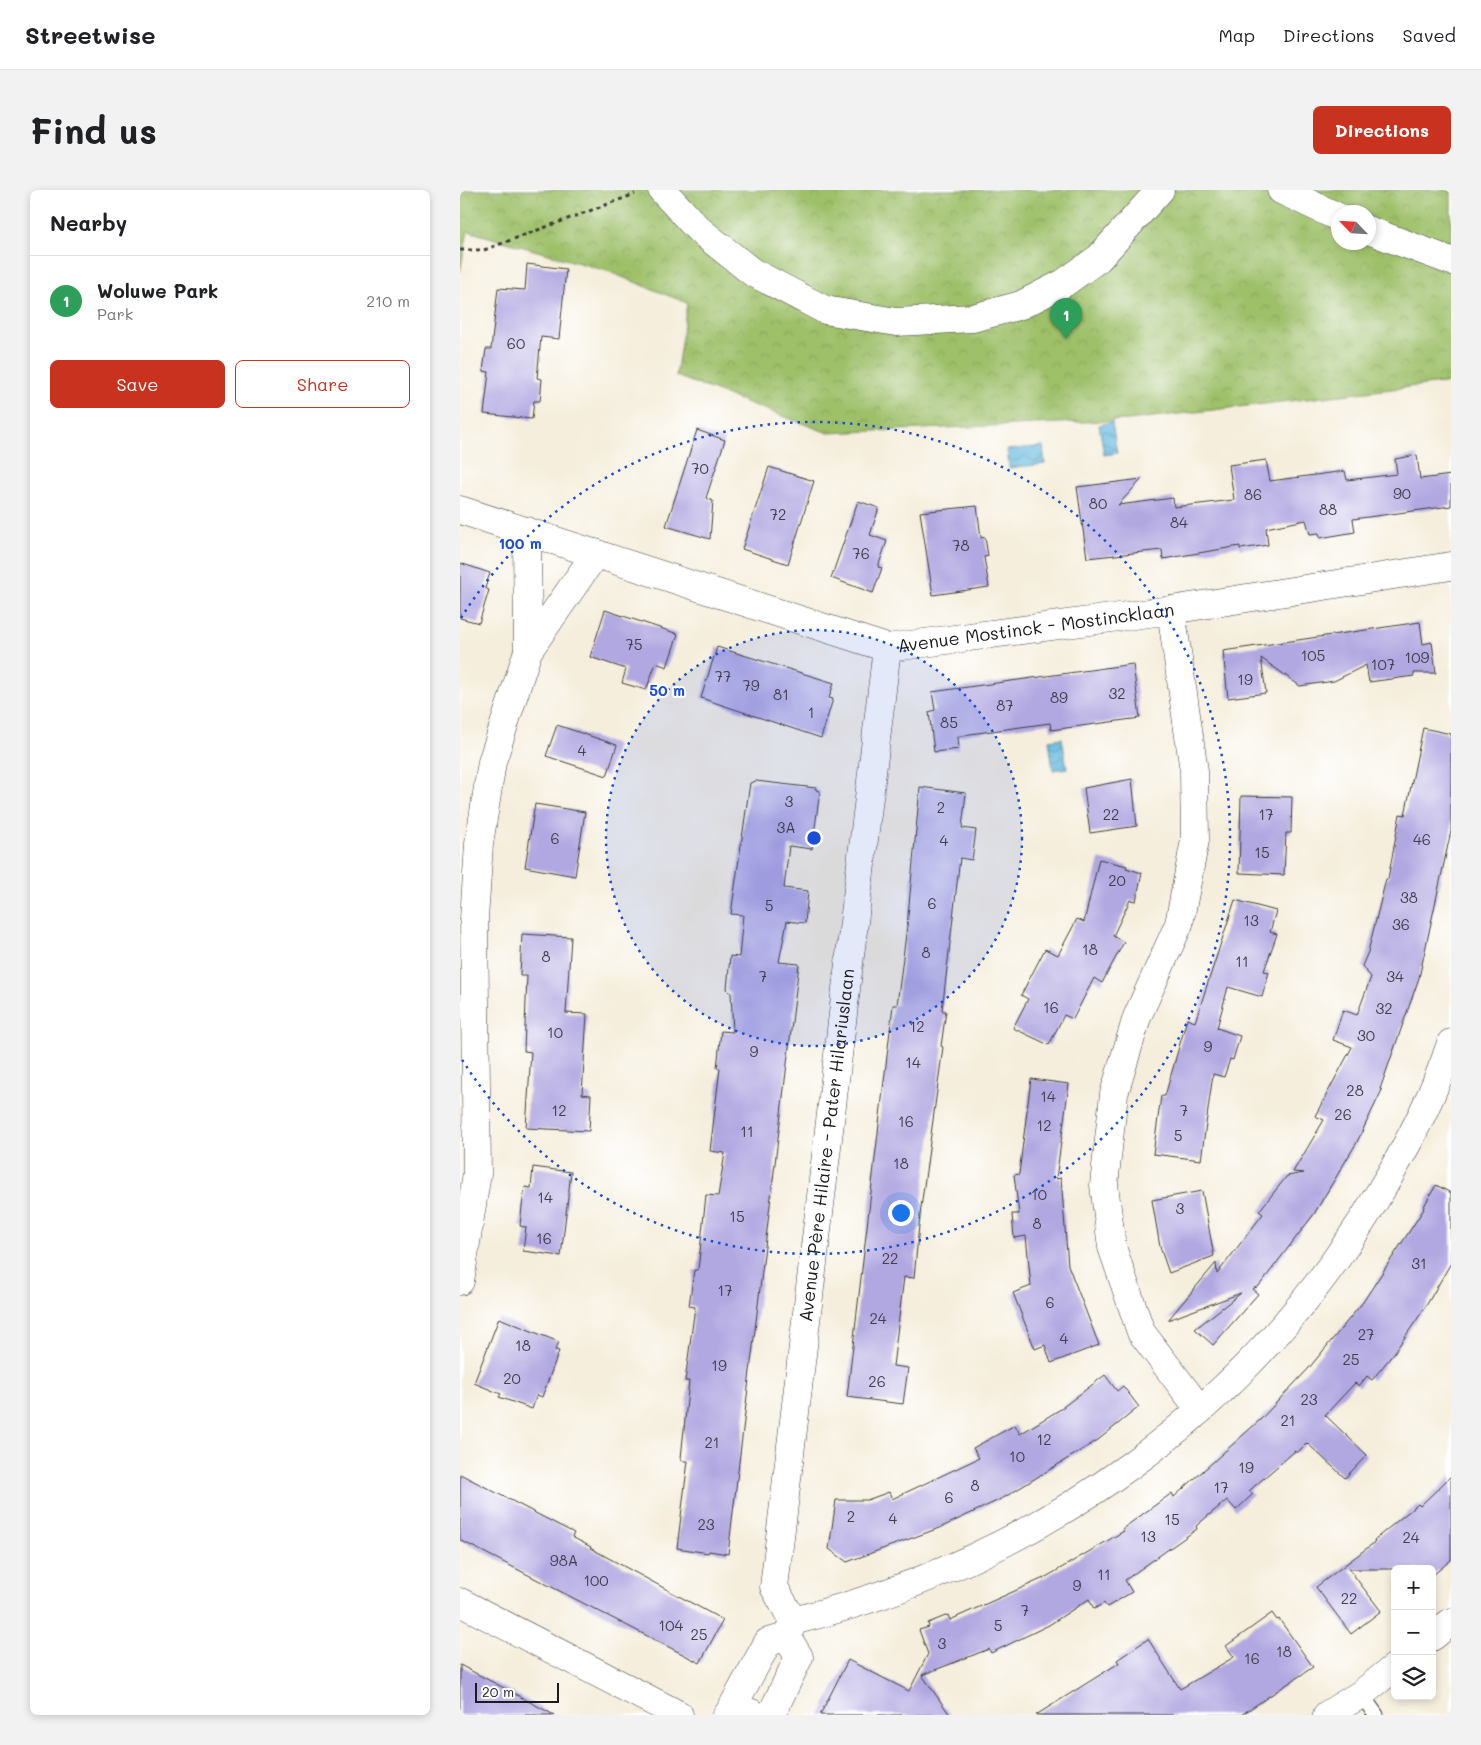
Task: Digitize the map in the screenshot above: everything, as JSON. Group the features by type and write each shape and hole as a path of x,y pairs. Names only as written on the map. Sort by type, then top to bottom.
{"street":[{"path":"662,190 698,229 752,272 825,310 896,322 973,318 1021,305 1064,283 1099,258 1160,190"},
{"path":"1281,190 1331,214"},
{"path":"1376,233 1451,261"},
{"name":"Avenue Mostinck - Mostincklaan","path":"460,510 887,648 1171,610 1451,566"},
{"path":"527,531 528,651"},
{"path":"460,1281 477,1174 474,919 479,844 492,762 528,651 596,553"},
{"path":"1171,610 1194,771 1196,840 1179,924 1137,1017 1114,1094 1104,1185 1112,1247 1141,1332 1200,1410"},
{"name":"Avenue Père Hilaire - Pater Hilariuslaan","path":"771,1715 799,1657 774,1586 887,648"},
{"path":"728,1714 768,1642 790,1629 834,1611 957,1565 1042,1523 1126,1471 1236,1378 1284,1326 1332,1267 1396,1165 1423,1110 1451,1043"},
{"path":"460,1602 679,1715"},
{"path":"1436,1634 1451,1622"},
{"path":"1327,1715 1368,1704 1391,1672"},
{"path":"728,1714 749,1712 756,1715"}],"path":[{"path":"460,250 484,250 636,193"}],"green space":[{"path":"460,190 1451,190 1451,382 1128,420 828,433 676,376 687,303 607,271 468,231 460,272"}],"water":[{"path":"1112,422 1117,453 1104,455 1099,425"},
{"path":"1043,446 1045,464 1009,468 1007,450"},
{"path":"1062,738 1067,768 1053,770 1049,740"}],"building":[{"path":"527,264 566,269 559,339 541,337 537,378 542,379 540,401 534,401 532,419 484,414 489,372 483,371 486,349 491,349 498,288 525,290"},
{"path":"697,430 725,440 706,498 713,501 710,539 666,526"},
{"path":"1417,455 1420,479 1451,475 1451,506 1353,519 1355,532 1320,538 1319,533 1310,534 1306,520 1266,528 1268,545 1240,549 1240,546 1163,559 1162,550 1087,558 1077,487 1142,479 1118,505 1173,498 1174,507 1234,500 1229,465 1266,460 1270,481 1345,471 1347,480 1397,474 1395,459"},
{"path":"769,467 814,481 788,564 742,549"},
{"path":"858,501 879,508 870,535 887,541 878,567 882,568 873,593 831,578"},
{"path":"977,506 981,538 985,537 988,556 984,557 989,587 933,595 920,512"},
{"path":"460,563 490,573 485,588 489,590 479,623 460,618"},
{"path":"605,610 678,634 667,667 656,663 646,690 622,683 626,669 590,657"},
{"path":"1420,622 1423,644 1432,642 1436,673 1414,673 1414,676 1369,682 1366,665 1334,681 1300,686 1261,658 1266,693 1228,698 1223,651"},
{"path":"717,647 834,683 829,698 833,699 821,738 701,698"},
{"path":"1133,664 1140,718 1051,730 1050,723 970,734 958,737 959,749 934,752 929,712 935,710 932,692"},
{"path":"557,725 617,745 607,776 546,756"},
{"path":"1423,728 1451,734 1451,831 1419,978 1380,1089 1382,1090 1357,1142 1314,1214 1259,1286 1252,1289 1258,1294 1213,1345 1195,1329 1241,1293 1168,1320 1216,1263 1217,1274 1263,1214 1259,1211 1287,1176 1304,1173 1293,1172 1324,1120 1315,1116 1352,1047 1333,1040 1343,1010 1357,1015 1371,977 1362,966 1368,952 1386,879 1388,879 1400,814 1405,815"},
{"path":"1132,779 1137,826 1090,833 1084,788"},
{"path":"756,781 816,788 816,790 820,791 812,849 789,846 784,888 808,891 805,923 787,921 779,962 799,964 728,1554 677,1548 688,1461 682,1461 681,1458 689,1381 685,1381 695,1307 689,1306 694,1270 698,1270 706,1195 718,1196 725,1153 710,1151 720,1068 717,1068 721,1031 733,1032 731,993 727,989 730,956 739,957 743,915 731,914 750,783"},
{"path":"920,787 966,793 962,828 976,830 972,860 960,858 942,1011 946,1011 941,1046 943,1047 920,1215 914,1278 904,1277 893,1366 908,1368 903,1404 847,1397 893,1005 897,1005 907,926"},
{"path":"1241,796 1292,797 1291,833 1286,833 1284,875 1239,873"},
{"path":"535,804 585,812 575,876 525,867"},
{"path":"1099,859 1127,866 1126,868 1142,873 1136,901 1130,900 1113,936 1124,942 1102,983 1094,978 1073,1019 1064,1015 1049,1045 1013,1028 1028,999 1021,995 1045,949 1058,955 1077,919 1084,922"},
{"path":"1235,900 1276,911 1270,932 1277,934 1264,971 1269,972 1262,997 1228,987 1217,1028 1240,1036 1233,1060 1230,1059 1224,1077 1213,1074 1201,1160 1153,1154 1161,1096 1165,1096 1187,1019 1195,1022"},
{"path":"522,934 571,937 566,1013 587,1014 582,1094 591,1095 589,1131 526,1128 531,1052 524,1051 527,976 520,976"},
{"path":"1031,1079 1069,1084 1056,1179 1061,1178 1068,1265 1099,1345 1051,1363 1045,1345 1035,1349 1013,1293 1031,1286 1026,1236 1014,1238 1012,1214 1019,1214 1014,1175 1019,1174"},
{"path":"533,1167 571,1172 561,1256 523,1251 526,1227 520,1226 522,1206 525,1187 531,1188"},
{"path":"1436,1185 1451,1193 1451,1263 1426,1306 1394,1353 1372,1380 1367,1376 1359,1386 1355,1383 1325,1415 1367,1455 1345,1478 1307,1443 1249,1491 1253,1494 1236,1510 1227,1500 1196,1526 1197,1529 1125,1580 1132,1592 1107,1607 1104,1603 1094,1609 1089,1599 1049,1625 991,1653 989,1649 922,1675 950,1715 820,1715 848,1660 909,1691 928,1654 919,1630 929,1627 928,1623 948,1615 950,1620 1046,1577 1124,1531 1122,1529 1172,1493 1174,1497 1261,1419 1309,1368 1363,1302 1424,1209"},
{"path":"1202,1191 1214,1256 1169,1273 1160,1247 1152,1200"},
{"path":"499,1318 559,1342 555,1350 559,1351 542,1397 537,1395 532,1409 499,1397 501,1394 474,1383"},
{"path":"1105,1375 1117,1391 1123,1386 1139,1407 1098,1440 1005,1497 942,1527 847,1562 829,1549 836,1500 867,1500 889,1492 892,1499 979,1458 973,1448 1015,1425 1020,1434 1059,1410"},
{"path":"460,1474 574,1533 572,1537 590,1548 723,1620 700,1663 460,1540"},
{"path":"1451,1476 1451,1560 1436,1572 1436,1565 1391,1565 1391,1569 1349,1569 1381,1611 1351,1634 1316,1587 1375,1542 1374,1540 1418,1504 1420,1506"},
{"path":"1272,1613 1277,1620 1279,1619 1313,1667 1241,1715 1036,1715 1119,1663 1117,1660 1148,1639 1180,1689 1234,1657 1226,1646"},
{"path":"460,1665 504,1688 554,1715 460,1715"}],"place":[{"name":"Woluwe Park","path":"1066,339"}]}
